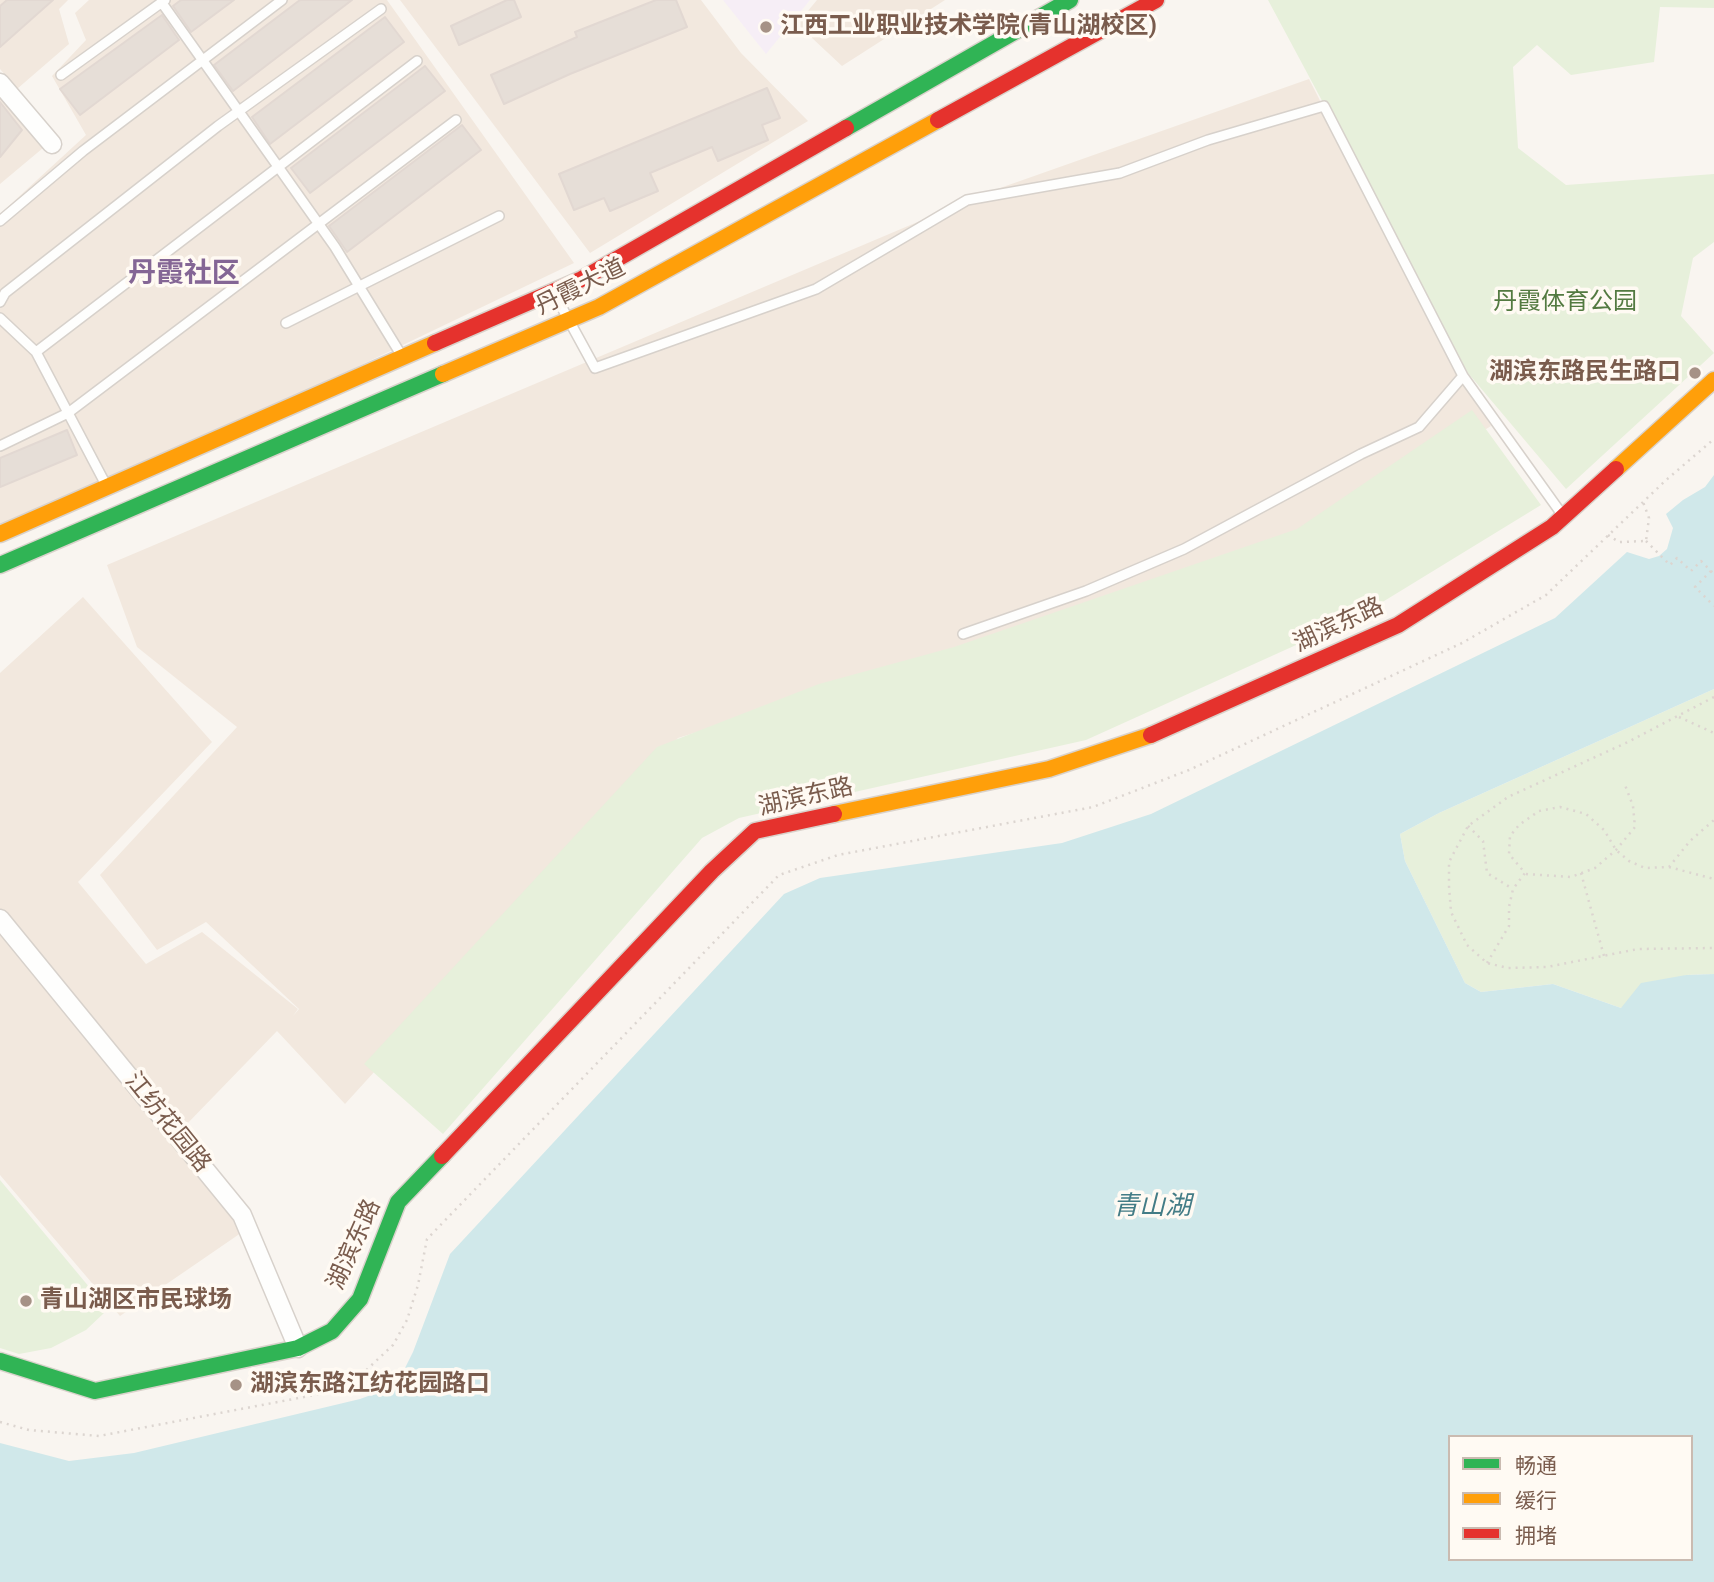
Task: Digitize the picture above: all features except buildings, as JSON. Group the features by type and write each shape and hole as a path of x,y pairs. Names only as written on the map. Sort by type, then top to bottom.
{"main road":[{"name":"丹霞大道","path":"0,534 582,279 1070,0"},
{"name":"丹霞大道","path":"0,565 599,307 1156,0"},
{"name":"湖滨东路","path":"0,1361 95,1391 298,1348 332,1331 360,1299 398,1202 712,871 755,831 1048,769 1166,730 1398,625 1552,527 1714,380"}],"street":[{"path":"0,83 52,144"},
{"name":"江纺花园路","path":"0,919 243,1215 298,1348"}],"lane":[{"path":"0,220 83,151 282,0"},
{"path":"61,75 164,1 318,224 403,358"},
{"path":"0,302 5,293 239,111 381,9"},
{"path":"36,352 417,61"},
{"path":"553,292 595,368 816,289 967,200 1120,173 1208,140 1324,106 1464,376 1563,516"},
{"path":"0,446 68,413 456,120"},
{"path":"286,323 499,216"},
{"path":"0,318 36,352 107,487"},
{"path":"963,634 1086,591 1184,549 1419,426 1464,376"}],"path":[{"path":"0,1422 29,1430 99,1436 325,1394 360,1376 393,1345 407,1320 427,1240 779,875 838,855 1093,807 1189,771 1462,643 1546,595 1643,502 1714,439"},
{"path":"1643,502 1649,517 1646,541"},
{"path":"1608,536 1619,542 1646,541 1670,565 1677,558 1691,571 1701,561 1712,573 1695,587 1714,606"},
{"path":"1714,697 1628,742 1508,797 1468,826 1450,862 1451,912 1467,945 1487,963 1508,968 1547,967 1638,949 1714,948"},
{"path":"1678,716 1714,733"},
{"path":"1625,785 1633,806 1635,827 1616,850 1595,868 1571,877 1525,873 1509,854 1510,836 1519,825 1539,811 1560,807 1586,814 1604,830 1616,850 1629,861 1645,868 1669,867 1714,879"},
{"path":"1669,867 1690,841 1714,820"},
{"path":"1468,826 1483,841 1487,873 1513,889"},
{"path":"1487,963 1509,926 1513,889 1525,873"},
{"path":"1581,873 1604,956"}],"shaded area":[{"path":"0,0 68,0 59,9 69,44 17,89 0,69"},
{"path":"89,0 387,0 574,263 0,538 0,214 86,135 52,76 86,40 75,13"},
{"path":"400,0 701,0 741,53 808,121 590,253"},
{"name":"江西工业职业技术学院(青山湖校区)","path":"723,0 810,0 766,54"},
{"path":"817,0 945,0 842,66 797,24"},
{"path":"1309,79 1457,369 1491,426 1302,545 678,738 345,1104 277,1031 185,1126 254,1224 120,1316 0,1175 0,673 83,597 212,742 78,882 146,964 202,932 298,1009 293,1016 299,1009 206,922 157,950 100,875 237,727 137,647 107,565 986,193"},
{"path":"0,98 43,148 0,184"}],"green space":[{"name":"丹霞体育公园","path":"1268,0 1714,0 1714,8 1660,7 1654,62 1571,75 1537,45 1513,67 1518,148 1566,185 1714,174 1714,242 1693,258 1681,316 1714,353 1566,489 1468,373"},
{"path":"1472,410 1541,505 1358,617 1086,740 739,818 702,838 443,1134 364,1064 657,747 819,684 954,647 1297,529"},
{"path":"1714,689 1714,974 1686,975 1621,1008 1553,984 1481,992 1465,983 1405,861 1400,834 1439,813"},
{"path":"0,1180 90,1288 104,1313 86,1330 51,1348 19,1354 0,1348"}],"water":[{"name":"青山湖","path":"1714,475 1714,689 1439,813 1400,834 1405,861 1465,983 1481,992 1553,984 1621,1008 1641,983 1686,975 1714,974 1714,1582 0,1582 0,1443 69,1461 134,1453 360,1399 396,1386 413,1352 450,1254 784,894 820,878 1062,843 1151,814 1555,618 1627,552 1649,559 1659,556 1667,549 1673,528 1666,514 1705,487"}],"traffic: fast":[{"path":"846,128 1070,0"},
{"path":"0,565 443,374"},
{"path":"0,1361 95,1391 298,1348 332,1331 360,1299 398,1202 442,1156"}],"traffic: slow":[{"path":"443,374 599,307 938,120"},
{"path":"0,534 435,343"},
{"path":"1616,469 1714,380"},
{"path":"834,814 1049,769 1151,735"}],"traffic: jam":[{"path":"938,120 1156,0"},
{"path":"435,343 582,279 846,128"},
{"path":"1151,735 1398,625 1552,527 1616,469"},
{"path":"442,1156 712,871 755,831 834,814"}],"place":[{"name":"江西工业职业技术学院(青山湖校区)","path":"766,27"},
{"name":"湖滨东路民生路口","path":"1695,373"},
{"name":"青山湖区市民球场","path":"26,1301"},
{"name":"湖滨东路江纺花园路口","path":"236,1385"}],"district":[{"name":"丹霞社区","path":"184,275"}]}
